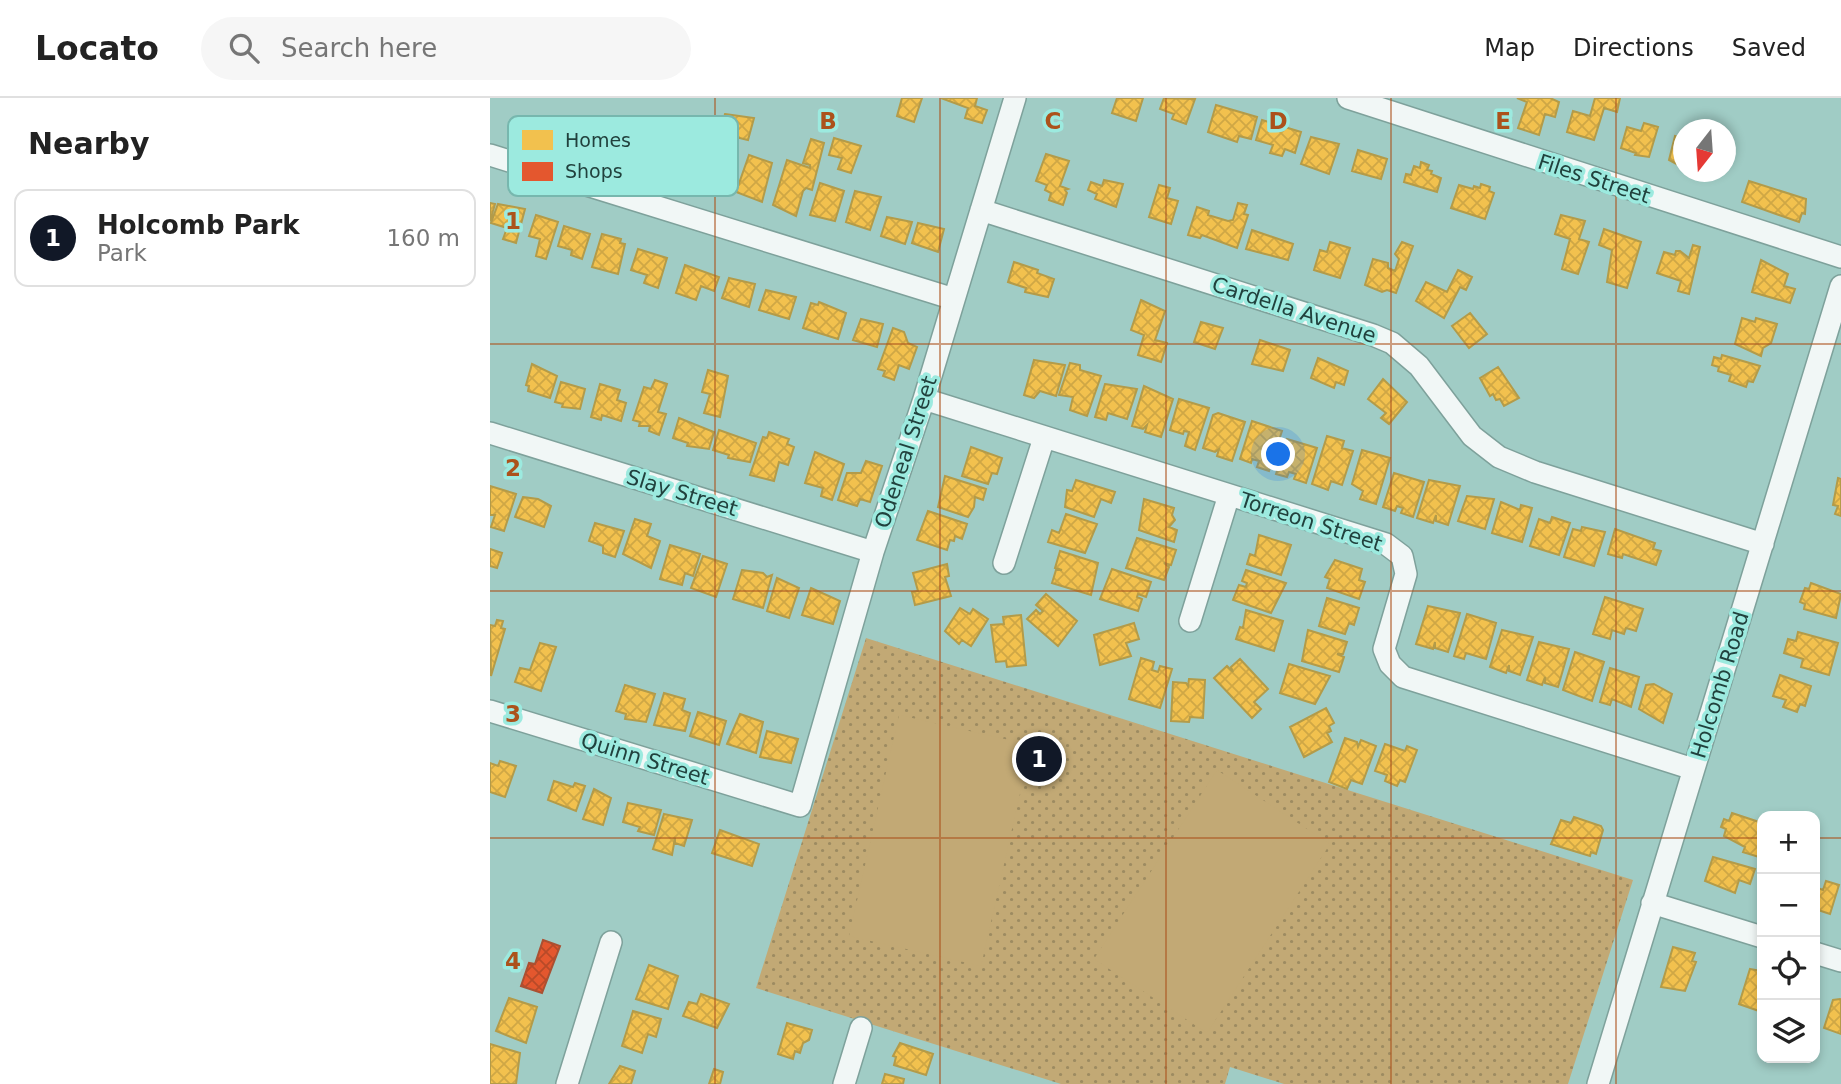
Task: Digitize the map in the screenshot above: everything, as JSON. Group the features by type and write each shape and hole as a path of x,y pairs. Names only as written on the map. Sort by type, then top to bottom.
{"street":[{"name":"Odeneal Street","path":"800,806 873,552 924,399 1015,98"},
{"name":"Files Street","path":"1348,98 1841,257"},
{"path":"490,155 508,161"},
{"path":"622,196 954,299"},
{"name":"Cardella Avenue","path":"981,210 1392,343 1419,366 1472,436 1499,457 1535,472 1763,544"},
{"name":"Holcomb Road","path":"1598,1084 1841,286"},
{"name":"Torreon Street","path":"924,399 1386,544 1402,556 1406,573 1384,649 1390,664 1403,677 1693,769"},
{"name":"Slay Street","path":"490,433 873,552"},
{"path":"1004,563 1044,438"},
{"path":"1190,621 1229,495"},
{"name":"Quinn Street","path":"490,711 800,806"},
{"path":"1652,903 1757,935"},
{"path":"567,1084 611,942"},
{"path":"1820,955 1841,961"},
{"path":"844,1084 861,1027"}],"shaded area":[{"path":"866,638 1633,880 1568,1084 1284,1084 1230,1067 1225,1084 1061,1084 756,988"},
{"path":"899,715 1031,745 981,966 849,936"},
{"path":"1217,770 1330,844 1207,1033 1094,959"}],"building: Homes":[{"path":"902,98 922,98 914,122 897,116"},
{"path":"941,98 977,98 975,106 987,110 982,123 965,118 968,108"},
{"path":"1117,98 1143,98 1136,121 1112,113"},
{"path":"1164,98 1195,99 1186,124 1172,119 1174,114 1160,109"},
{"path":"1517,98 1550,98 1559,102 1555,117 1545,114 1539,135 1518,128 1527,102"},
{"path":"1595,98 1620,98 1617,112 1604,108 1594,140 1567,132 1573,111 1590,116"},
{"path":"1216,105 1257,117 1251,139 1239,136 1237,142 1208,132"},
{"path":"725,114 754,118 748,140 738,138 738,116"},
{"path":"1262,120 1301,132 1295,153 1285,149 1282,156 1270,153 1273,145 1256,140"},
{"path":"1644,123 1658,127 1649,157 1635,155 1636,153 1621,148 1627,127 1641,131"},
{"path":"1311,137 1339,144 1329,174 1301,164"},
{"path":"834,138 861,146 851,173 838,169 842,158 829,155"},
{"path":"811,139 824,143 812,190 806,188 803,191 796,216 773,205 787,160 810,168 810,165 803,163"},
{"path":"1673,144 1673,162 1669,160"},
{"path":"1358,150 1387,159 1381,179 1352,171"},
{"path":"1046,154 1069,161 1060,186 1068,189 1065,190 1067,193 1063,205 1049,200 1051,193 1045,190 1047,185 1036,181"},
{"path":"749,155 772,163 762,202 738,193"},
{"path":"1421,162 1429,165 1427,170 1432,171 1431,174 1441,178 1437,192 1404,182 1406,174 1411,175 1414,166 1420,168"},
{"path":"1104,180 1123,184 1116,207 1095,199 1097,194 1088,190 1091,182 1102,186"},
{"path":"1749,181 1806,199 1805,214 1802,213 1799,222 1742,202"},
{"path":"820,183 844,191 835,221 810,215"},
{"path":"1481,184 1490,187 1489,191 1494,193 1485,219 1451,208 1459,185 1473,189 1474,186 1480,188"},
{"path":"1159,185 1170,188 1167,198 1178,201 1171,224 1149,217"},
{"path":"855,191 881,197 870,230 846,222"},
{"path":"490,203 495,204 490,221"},
{"path":"1238,203 1247,205 1244,214 1248,215 1237,248 1202,235 1200,238 1188,235 1197,207 1209,211 1208,215 1228,221 1233,220"},
{"path":"498,204 525,209 516,243 503,239 507,228 491,223"},
{"path":"536,215 558,222 546,259 536,256 540,239 529,236"},
{"path":"1561,215 1585,221 1579,239 1589,242 1578,274 1562,269 1570,239 1555,234"},
{"path":"887,217 912,222 905,244 881,236"},
{"path":"918,223 944,229 938,252 912,243"},
{"path":"564,226 590,234 582,259 571,255 572,250 558,246"},
{"path":"1604,229 1641,242 1627,288 1607,282 1612,250 1599,245"},
{"path":"1252,230 1293,244 1288,260 1246,249"},
{"path":"602,234 621,239 620,243 625,244 618,274 592,267"},
{"path":"1330,242 1350,248 1340,278 1314,270 1320,250 1327,252"},
{"path":"1402,242 1413,246 1396,293 1387,290 1382,292 1365,285 1373,259 1388,263 1388,268 1395,271 1399,259 1395,254"},
{"path":"1693,245 1700,247 1689,294 1678,291 1681,281 1657,273 1664,252 1675,255 1676,251 1680,251 1689,258"},
{"path":"638,249 667,258 658,288 644,283 647,275 631,270"},
{"path":"1761,260 1788,274 1784,286 1795,289 1790,303 1752,292"},
{"path":"1014,262 1054,279 1048,297 1025,292 1026,288 1008,282"},
{"path":"685,265 719,277 714,291 701,286 696,300 676,293"},
{"path":"1458,270 1472,277 1466,290 1460,287 1444,318 1416,301 1426,282 1447,292"},
{"path":"729,278 755,284 749,307 722,298"},
{"path":"766,290 796,297 789,319 759,310"},
{"path":"1141,300 1165,311 1155,340 1167,343 1161,362 1138,355 1144,335 1131,330"},
{"path":"819,302 846,313 838,339 803,328 811,303 818,305"},
{"path":"1470,313 1487,334 1469,348 1452,326"},
{"path":"1742,318 1755,322 1756,318 1777,324 1771,343 1763,348 1761,356 1735,344"},
{"path":"861,319 883,324 877,347 853,340"},
{"path":"1201,322 1223,328 1215,349 1194,342"},
{"path":"893,328 904,332 908,343 917,347 909,369 899,365 894,380 883,376 885,371 878,369"},
{"path":"1260,340 1290,350 1283,371 1252,364"},
{"path":"1722,355 1760,366 1753,382 1748,381 1746,387 1729,381 1731,375 1718,371 1719,367 1712,365 1714,357 1721,359"},
{"path":"1318,358 1348,371 1344,385 1336,382 1334,388 1311,378"},
{"path":"1034,360 1065,365 1056,396 1040,391 1034,398 1024,395"},
{"path":"1070,363 1080,365 1080,370 1101,376 1087,416 1070,410 1073,397 1059,395"},
{"path":"532,364 557,376 550,398 528,391 529,386 526,385"},
{"path":"1498,367 1519,398 1504,406 1493,394 1490,396 1480,378"},
{"path":"708,370 728,376 720,417 704,413 710,394 702,392"},
{"path":"1383,379 1407,402 1389,424 1381,418 1386,413 1368,399"},
{"path":"655,380 667,384 658,412 666,414 659,435 649,431 650,426 639,426 640,422 633,420 644,387 651,389"},
{"path":"561,382 585,389 580,409 562,407 563,404 555,402"},
{"path":"600,384 620,390 617,400 626,403 621,421 602,415 601,420 591,417"},
{"path":"1105,384 1137,389 1127,419 1108,413 1106,420 1095,417"},
{"path":"1144,386 1173,399 1161,437 1145,432 1147,425 1143,429 1132,426"},
{"path":"1179,399 1209,408 1195,450 1185,446 1189,432 1184,431 1183,434 1170,430"},
{"path":"1218,413 1245,422 1232,461 1217,456 1219,449 1215,452 1203,448 1213,415"},
{"path":"679,418 714,432 709,449 687,446 688,443 673,438"},
{"path":"1252,421 1282,431 1269,471 1257,467 1259,461 1252,459 1251,463 1240,459"},
{"path":"719,430 756,443 750,462 728,458 729,455 713,450"},
{"path":"769,432 789,439 787,444 794,447 788,465 779,462 774,481 750,475 763,437 767,438"},
{"path":"1327,436 1344,441 1342,448 1353,451 1342,485 1331,481 1328,490 1312,484"},
{"path":"1287,439 1317,448 1306,483 1294,479 1296,474 1289,472 1287,477 1276,474"},
{"path":"971,447 1002,458 997,474 992,473 988,484 962,476"},
{"path":"1362,450 1390,458 1376,504 1360,499 1363,491 1352,484"},
{"path":"815,452 844,464 832,500 821,496 823,488 805,483"},
{"path":"866,461 882,466 870,502 860,499 857,506 838,500 847,473 861,473"},
{"path":"1394,473 1424,482 1413,517 1401,513 1403,508 1397,506 1395,511 1383,507"},
{"path":"945,476 986,489 983,500 975,497 974,507 968,517 938,507"},
{"path":"1838,478 1841,479 1841,516 1835,514 1838,506 1833,505"},
{"path":"1076,480 1115,492 1111,503 1101,499 1094,517 1065,507 1067,490 1072,491"},
{"path":"1429,480 1460,486 1448,525 1436,521 1436,515 1433,523 1417,518"},
{"path":"490,486 516,494 504,531 491,527 495,515 490,515"},
{"path":"1467,496 1494,499 1485,529 1458,521"},
{"path":"523,497 538,499 551,506 544,527 515,517"},
{"path":"1144,499 1174,508 1172,515 1175,520 1169,527 1177,530 1174,542 1139,530"},
{"path":"1501,502 1520,510 1521,505 1532,508 1522,542 1492,533"},
{"path":"928,511 967,524 962,539 955,536 954,541 950,540 947,550 917,540"},
{"path":"1066,514 1097,524 1085,553 1048,542 1052,530 1059,533"},
{"path":"1552,517 1570,523 1559,555 1530,546 1539,519 1550,523"},
{"path":"635,519 651,524 647,536 660,541 651,568 623,554"},
{"path":"595,523 624,531 615,557 603,553 603,546 589,541"},
{"path":"1582,527 1605,532 1594,566 1564,557 1573,529 1581,531"},
{"path":"1615,529 1655,543 1653,549 1661,551 1656,565 1623,554 1622,558 1608,554"},
{"path":"1259,535 1291,545 1281,575 1247,564 1250,554 1255,556"},
{"path":"1137,538 1176,550 1171,565 1164,563 1169,567 1164,580 1126,568"},
{"path":"670,545 700,554 693,576 685,573 682,585 660,579"},
{"path":"490,549 502,553 497,568 490,566"},
{"path":"1060,551 1098,563 1091,595 1052,583 1056,570 1062,570 1055,568"},
{"path":"703,556 727,564 716,597 691,588"},
{"path":"1335,560 1362,569 1359,580 1365,582 1359,599 1327,588 1330,579 1325,577"},
{"path":"947,564 949,576 945,577 951,596 915,605 912,592 918,591 913,573"},
{"path":"1112,569 1151,582 1146,597 1138,594 1137,597 1142,599 1138,611 1100,599"},
{"path":"742,570 763,573 767,577 772,575 763,608 733,599"},
{"path":"1246,570 1286,583 1271,613 1233,600 1239,585 1246,587 1247,583 1242,581"},
{"path":"777,578 799,588 789,618 767,611"},
{"path":"1811,583 1841,594 1836,618 1804,609 1805,604 1800,602 1805,588 1809,589"},
{"path":"811,588 840,601 833,624 802,615"},
{"path":"1046,594 1077,621 1058,646 1027,619 1036,610 1040,614 1043,611 1036,605"},
{"path":"1605,597 1643,609 1636,631 1626,628 1624,634 1612,630 1610,639 1593,634"},
{"path":"1327,598 1359,608 1354,625 1349,623 1345,634 1319,626"},
{"path":"1428,606 1460,613 1448,652 1435,648 1435,642 1433,649 1416,644"},
{"path":"960,608 970,614 973,609 988,619 971,646 962,640 959,644 945,631"},
{"path":"1246,610 1283,621 1274,651 1236,639 1240,627 1243,628"},
{"path":"1467,614 1496,623 1486,659 1466,653 1464,659 1454,656"},
{"path":"1021,615 1026,665 1007,667 1006,661 996,662 991,625 1004,624 1003,617"},
{"path":"497,620 503,621 501,628 505,629 491,676 490,625 495,626"},
{"path":"1134,623 1139,639 1126,643 1131,656 1100,665 1094,635"},
{"path":"1308,630 1347,642 1343,654 1337,654 1344,657 1339,672 1302,661"},
{"path":"1502,630 1533,637 1520,675 1509,671 1509,665 1506,673 1490,667"},
{"path":"1798,632 1838,643 1829,675 1801,667 1803,659 1784,653 1788,639 1796,641"},
{"path":"1539,642 1569,649 1558,687 1545,683 1545,677 1542,685 1527,680"},
{"path":"540,643 556,647 541,691 515,682 520,668 530,670"},
{"path":"1575,652 1604,662 1592,701 1563,690"},
{"path":"1141,658 1154,662 1152,670 1158,672 1160,666 1172,669 1160,708 1129,699"},
{"path":"1240,659 1268,689 1254,702 1261,709 1252,718 1214,678 1227,666 1233,672 1231,667"},
{"path":"1289,664 1330,676 1315,704 1280,693"},
{"path":"1610,668 1639,677 1631,707 1612,699 1610,705 1600,702"},
{"path":"1780,675 1811,686 1805,706 1800,704 1797,712 1783,707 1786,700 1773,696"},
{"path":"1189,679 1205,680 1203,718 1190,717 1189,722 1171,721 1173,682 1186,683 1188,686"},
{"path":"1654,684 1672,694 1663,723 1639,709 1646,685"},
{"path":"625,685 655,694 646,722 625,719 626,714 616,711"},
{"path":"664,693 685,699 682,710 690,713 685,731 654,725"},
{"path":"1326,708 1334,723 1329,726 1331,731 1327,733 1332,742 1304,757 1290,727"},
{"path":"698,712 726,721 719,745 690,736"},
{"path":"740,714 763,722 756,753 727,744"},
{"path":"767,731 798,739 791,763 760,757"},
{"path":"1345,738 1357,742 1358,747 1361,740 1376,746 1362,784 1351,780 1347,789 1329,782"},
{"path":"1385,744 1405,751 1407,746 1417,750 1405,782 1400,780 1397,786 1385,781 1387,775 1375,771"},
{"path":"500,761 516,766 505,797 490,792 490,763 498,766"},
{"path":"554,781 573,787 575,783 585,786 576,811 548,800"},
{"path":"594,789 611,798 603,825 583,819"},
{"path":"628,803 661,810 654,835 638,831 640,827 623,822"},
{"path":"1732,813 1757,821 1757,856 1743,852 1745,847 1724,836 1726,829 1721,827 1724,819 1729,821"},
{"path":"664,814 692,820 684,846 675,843 675,838 672,855 653,849"},
{"path":"1574,817 1601,826 1603,830 1596,854 1591,852 1590,856 1551,844 1561,820 1571,823"},
{"path":"720,830 759,844 752,866 712,853"},
{"path":"1713,857 1755,869 1750,884 1739,880 1735,893 1705,881"},
{"path":"1826,881 1839,885 1830,914 1820,911 1820,889 1823,890"},
{"path":"1673,947 1695,953 1692,961 1696,962 1685,991 1661,987"},
{"path":"649,965 678,976 668,1009 636,999"},
{"path":"1750,969 1757,970 1757,1010 1739,1004"},
{"path":"701,994 729,1004 717,1028 683,1016 689,1002 697,1004"},
{"path":"509,998 537,1007 526,1043 496,1031"},
{"path":"1840,999 1841,1034 1824,1028 1833,1000"},
{"path":"633,1011 661,1019 656,1037 648,1034 642,1053 622,1046"},
{"path":"787,1023 812,1030 809,1040 803,1043 800,1053 795,1051 793,1059 778,1054"},
{"path":"900,1043 933,1054 926,1075 894,1065 896,1057 893,1056"},
{"path":"490,1044 520,1053 516,1084 490,1084"},
{"path":"620,1066 635,1071 631,1084 609,1084"},
{"path":"714,1069 723,1072 720,1084 709,1084"},
{"path":"885,1074 904,1079 903,1084 882,1084"}],"building: Shops":[{"path":"543,940 560,946 542,993 521,986 529,963 535,964"}],"place":[{"name":"Holcomb Park","path":"1039,759"}]}
